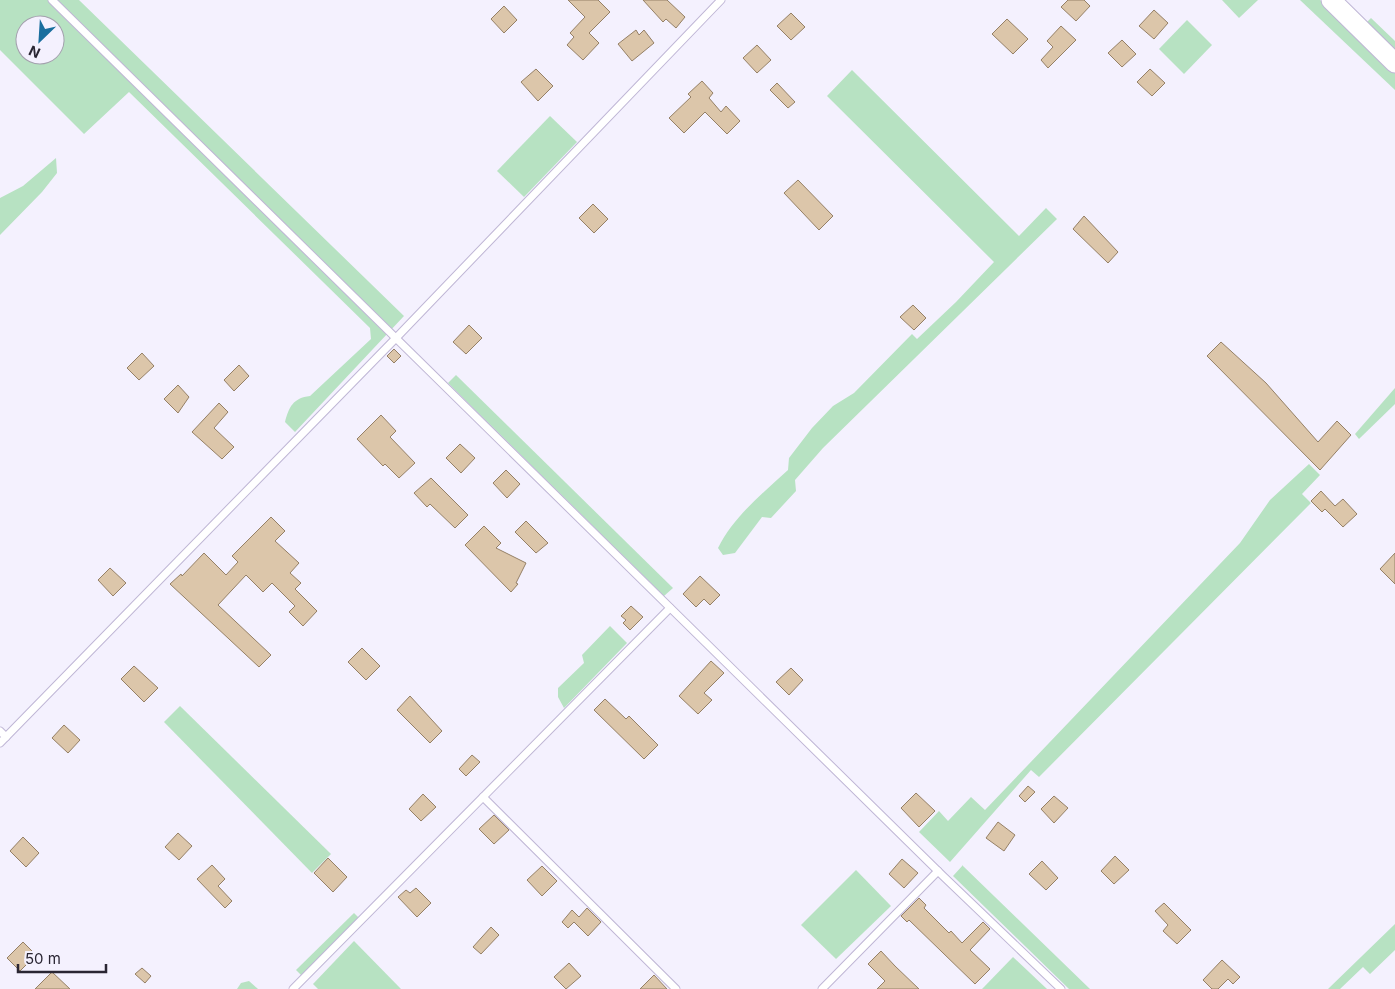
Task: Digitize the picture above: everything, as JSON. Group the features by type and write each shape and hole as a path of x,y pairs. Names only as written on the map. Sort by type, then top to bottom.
{"main road":[{"path":"1331,0 1395,63"}],"lane":[{"path":"52,0 938,872 1061,989"},
{"path":"0,744 396,338 721,0"},
{"path":"293,989 670,608"},
{"path":"0,731 6,737"},
{"path":"483,797 676,989"},
{"path":"822,989 938,872"}],"green space":[{"path":"0,0 79,0 404,316 295,432 285,422 293,404 299,399 310,396 371,339 370,328 129,92 84,134 0,50"},
{"path":"1222,0 1258,0 1239,18"},
{"path":"1300,0 1320,0 1395,71 1395,90"},
{"path":"1371,18 1395,41 1395,55 1364,25"},
{"path":"1187,20 1212,45 1184,74 1159,49"},
{"path":"852,70 1019,236 1046,208 1057,219 823,448 795,480 796,491 771,518 762,517 735,553 723,555 718,548 732,526 749,506 788,470 789,458 812,428 833,406 854,393 912,334 917,339 994,262 827,96"},
{"path":"550,116 577,142 524,197 497,171"},
{"path":"56,158 57,173 42,192 0,235 0,198 23,186"},
{"path":"456,375 673,588 664,596 448,383"},
{"path":"1395,388 1395,404 1359,439 1355,434"},
{"path":"1309,464 1320,475 1302,494 1311,503 1039,777 1031,770 950,862 919,832 939,811 948,821 971,797 985,810 1240,543 1270,500"},
{"path":"610,626 627,643 564,708 558,697 558,688 584,663 582,655"},
{"path":"180,706 331,854 312,873 164,722"},
{"path":"963,865 1090,989 1069,989 953,876"},
{"path":"856,870 891,906 836,959 801,925"},
{"path":"354,913 359,918 301,975 296,970"},
{"path":"1395,924 1395,950 1370,974 1363,967 1340,989 1328,989"},
{"path":"354,941 401,989 318,989 313,984"},
{"path":"1013,957 1047,989 982,989"},
{"path":"249,981 258,989 237,989 241,983"}],"building":[{"path":"568,0 598,0 610,12 589,33 599,43 583,60 567,45 574,37 570,33 585,17"},
{"path":"643,0 667,0 685,17 676,28 666,19 663,22"},
{"path":"1068,0 1084,0 1090,6 1076,21 1061,7"},
{"path":"504,6 517,20 504,33 491,19"},
{"path":"1154,10 1168,23 1154,39 1139,26"},
{"path":"791,13 805,27 791,40 777,26"},
{"path":"1007,19 1028,39 1013,54 992,34"},
{"path":"1061,26 1076,40 1048,68 1041,60 1053,47 1047,41"},
{"path":"636,30 639,35 644,30 654,43 632,61 618,44"},
{"path":"1122,40 1136,54 1122,67 1108,53"},
{"path":"757,45 771,60 757,73 743,58"},
{"path":"536,69 553,86 538,101 521,82"},
{"path":"1150,69 1165,83 1152,96 1137,82"},
{"path":"702,81 713,93 709,98 721,112 726,106 740,121 727,134 705,112 684,133 669,118 691,97 688,94"},
{"path":"777,83 795,102 788,108 770,90"},
{"path":"798,180 833,216 819,230 784,193"},
{"path":"593,204 608,219 594,233 579,218"},
{"path":"1084,216 1118,252 1108,263 1073,229"},
{"path":"913,305 926,318 914,330 900,317"},
{"path":"469,325 482,338 466,354 453,342"},
{"path":"1221,342 1266,383 1318,442 1337,421 1351,435 1320,470 1207,356"},
{"path":"394,349 401,356 394,363 387,356"},
{"path":"142,353 154,366 139,380 127,368"},
{"path":"239,365 249,376 234,391 224,380"},
{"path":"178,385 189,397 178,413 164,399"},
{"path":"219,403 228,412 214,428 234,447 222,459 192,432"},
{"path":"381,415 396,431 390,437 415,463 399,478 385,464 383,466 357,439"},
{"path":"460,444 475,458 461,473 446,458"},
{"path":"506,470 520,484 507,498 493,483"},
{"path":"431,478 468,515 455,528 430,504 427,507 414,493"},
{"path":"1321,491 1335,506 1343,499 1357,514 1343,527 1325,509 1322,512 1311,501"},
{"path":"271,517 285,531 275,541 299,563 290,573 301,583 295,589 317,611 303,626 289,612 295,606 272,583 263,592 246,575 218,605 271,655 259,667 170,584 181,574 182,576 204,553 226,575 238,562 232,556"},
{"path":"526,521 548,543 536,553 515,532"},
{"path":"484,526 501,543 496,548 526,563 516,583 518,584 511,592 465,545"},
{"path":"1395,553 1395,584 1380,569"},
{"path":"110,568 126,583 113,596 98,580"},
{"path":"700,576 720,595 710,605 704,599 696,607 683,594"},
{"path":"631,606 643,617 630,630 623,623 626,620 621,616"},
{"path":"362,648 380,666 366,680 348,662"},
{"path":"711,661 724,673 704,693 712,700 698,714 679,696"},
{"path":"134,666 158,688 144,702 121,679"},
{"path":"791,668 803,680 789,695 776,682"},
{"path":"410,696 442,731 430,743 397,710"},
{"path":"605,699 626,719 629,716 658,745 644,759 594,710"},
{"path":"64,725 80,740 68,753 52,738"},
{"path":"472,755 480,762 466,776 459,769"},
{"path":"1028,786 1035,792 1025,802 1019,796"},
{"path":"916,793 935,811 919,827 901,808"},
{"path":"423,794 436,807 421,821 409,809"},
{"path":"1054,796 1068,808 1054,823 1041,809"},
{"path":"494,815 509,830 494,844 479,829"},
{"path":"998,822 1015,835 1004,851 986,838"},
{"path":"178,833 192,846 179,860 165,847"},
{"path":"23,837 39,853 26,867 10,851"},
{"path":"1115,856 1129,870 1114,884 1101,871"},
{"path":"328,858 347,877 333,892 314,873"},
{"path":"902,859 918,873 904,888 889,874"},
{"path":"1042,861 1058,878 1046,890 1029,874"},
{"path":"212,865 225,879 218,886 232,901 225,908 197,879"},
{"path":"542,866 557,881 542,896 527,880"},
{"path":"416,888 431,903 417,917 398,897 406,890 410,893"},
{"path":"919,898 926,905 924,908 962,943 983,922 990,929 970,950 990,969 975,984 909,920 907,922 901,916"},
{"path":"1164,903 1191,930 1177,944 1163,931 1168,925 1155,911"},
{"path":"587,908 601,922 588,936 574,922 568,928 562,922 572,910 579,917"},
{"path":"491,927 499,935 481,954 473,947"},
{"path":"23,942 36,955 20,971 7,958"},
{"path":"881,951 919,989 877,989 885,981 868,964"},
{"path":"1222,960 1240,977 1233,984 1228,979 1218,989 1212,989 1203,980"},
{"path":"569,963 581,976 566,989 554,977"},
{"path":"142,968 151,976 145,983 135,974"},
{"path":"52,972 70,989 35,989"},
{"path":"654,975 667,989 640,989"}]}
